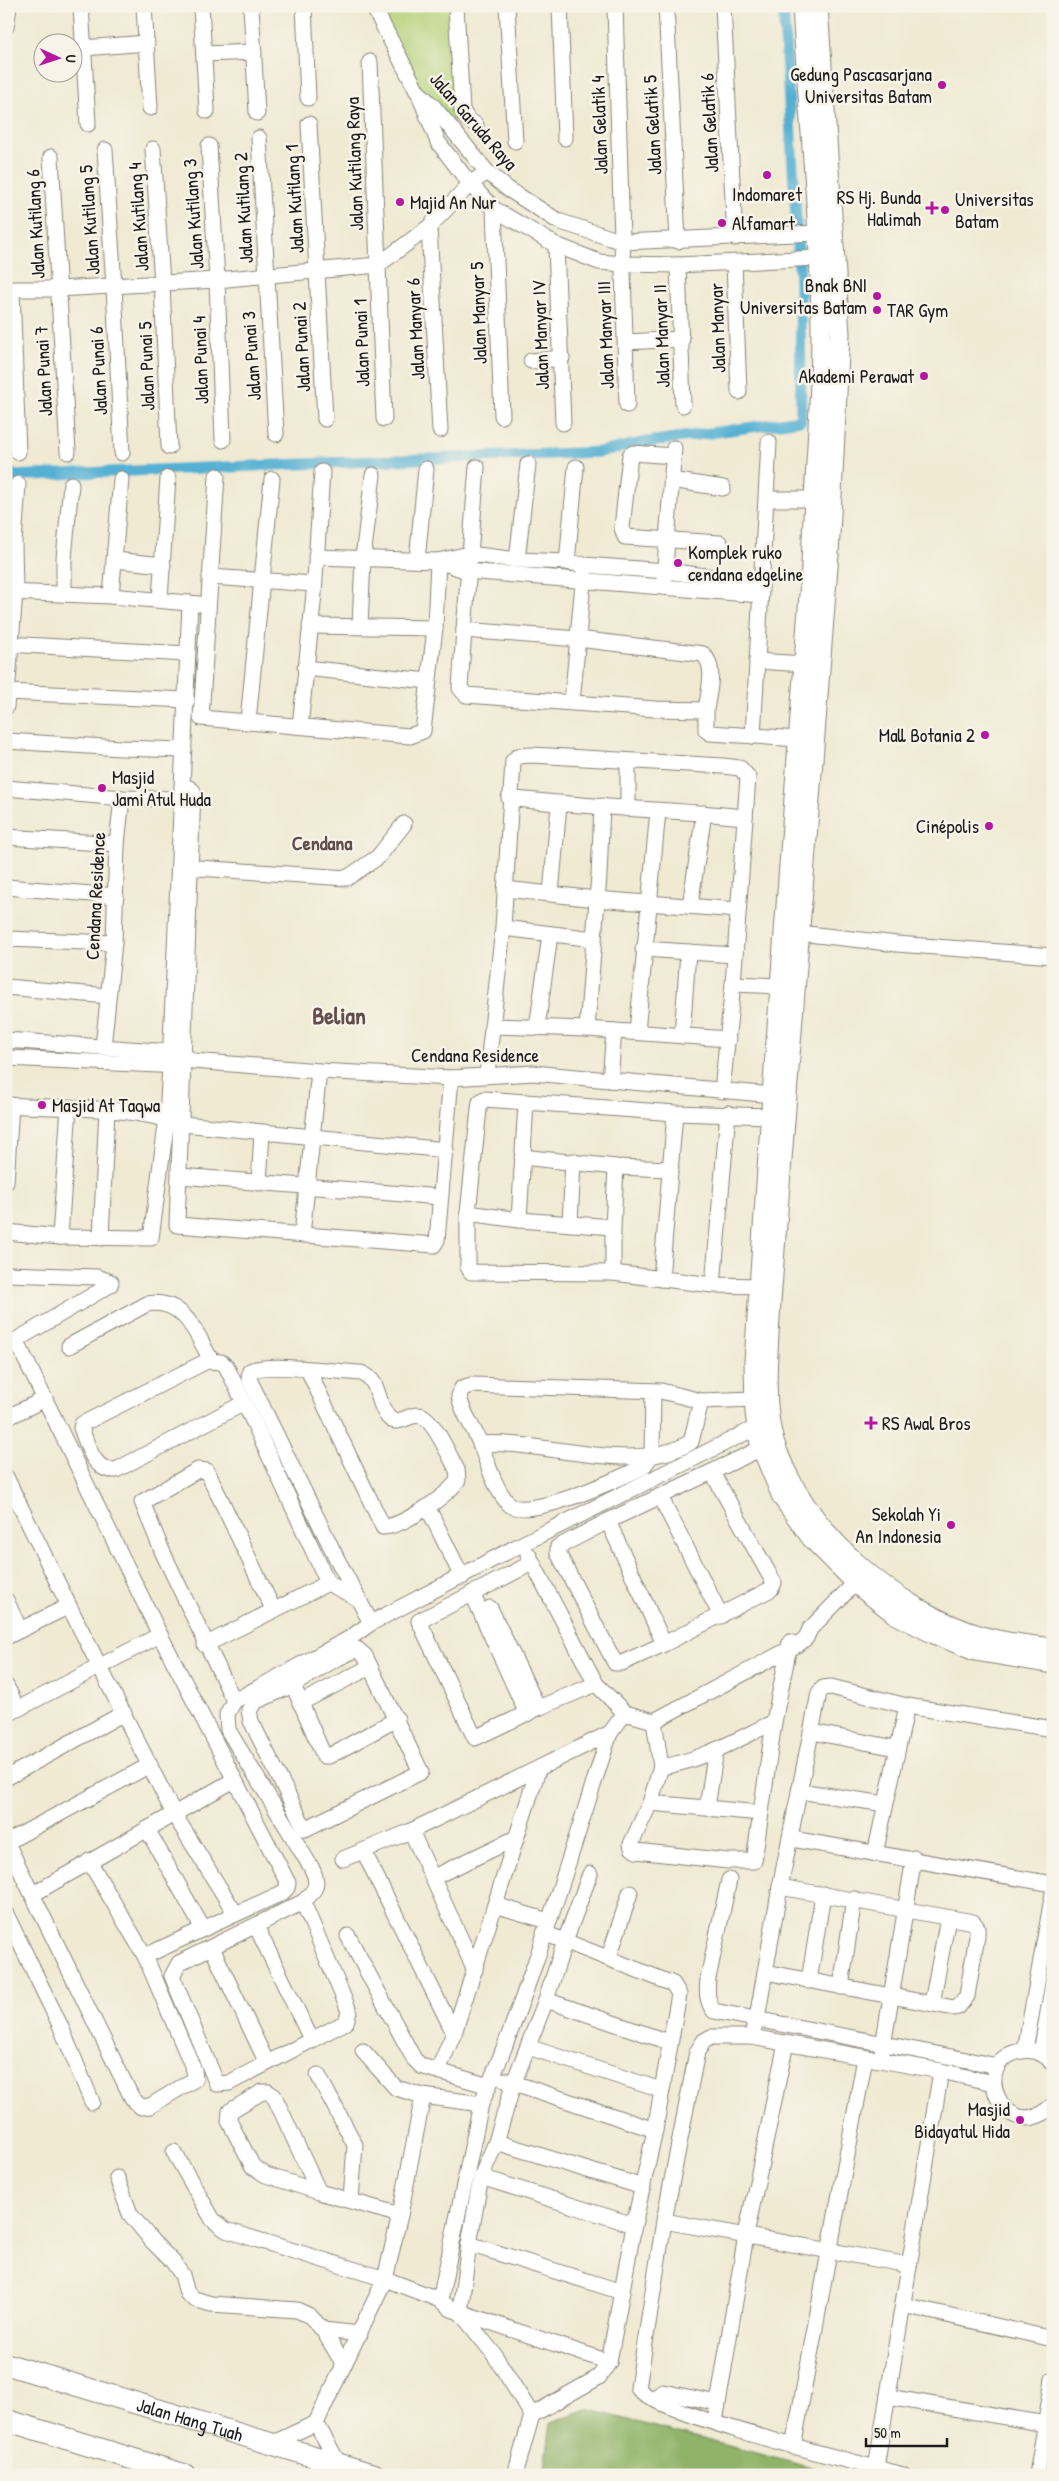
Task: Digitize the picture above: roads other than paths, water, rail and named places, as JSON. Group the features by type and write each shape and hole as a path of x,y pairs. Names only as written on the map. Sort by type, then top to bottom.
{"highway":[{"name":"Jalan Hang Tuah","path":"6,2364 375,2475"},
{"path":"6,2420 185,2475"}],"main road":[{"path":"802,6 803,234 805,259 821,332 829,554 798,933 776,1162 760,1286 754,1398 757,1427 762,1448 787,1504 812,1539 855,1583 895,1614 934,1634 975,1651 1016,1651 1053,1648"},
{"path":"818,6 840,334 826,441 812,499 811,568 772,1096 771,1116 776,1162 768,1382 774,1440 795,1487 824,1529 869,1575 903,1598 939,1618 1016,1651 1053,1664"}],"street":[{"path":"6,27 8,6"},
{"path":"81,6 88,124"},
{"path":"144,6 150,108"},
{"path":"201,6 207,110"},
{"path":"251,6 257,113"},
{"path":"304,6 308,98"},
{"name":"Jalan Garuda Raya","path":"373,6 417,91 433,106 487,172 508,189 558,221 623,242 803,234"},
{"path":"456,6 462,110 471,122"},
{"path":"507,6 515,141"},
{"path":"560,6 565,138"},
{"name":"Jalan Gelatik 4","path":"615,6 623,264"},
{"name":"Jalan Gelatik 5","path":"666,6 678,241"},
{"name":"Jalan Gelatik 6","path":"723,6 734,238"},
{"path":"83,48 147,43"},
{"path":"204,54 254,52"},
{"name":"Jalan Kutilang Raya","path":"370,62 378,265"},
{"path":"417,91 438,142 470,184 494,209 556,245 599,262 623,264 678,265 805,259"},
{"name":"Jalan Kutilang 1","path":"309,124 318,272"},
{"name":"Jalan Kutilang 2","path":"259,138 266,276"},
{"name":"Jalan Kutilang 3","path":"209,146 217,280"},
{"name":"Jalan Kutilang 4","path":"153,149 162,283"},
{"name":"Jalan Kutilang 5","path":"105,150 114,286"},
{"name":"Jalan Kutilang 6","path":"51,157 58,289"},
{"path":"18,452 12,427 9,290 217,280 378,265 429,227 470,184 487,172"},
{"name":"Jalan Manyar 5","path":"494,209 502,416"},
{"name":"Jalan Manyar 6","path":"429,227 440,430"},
{"name":"Jalan Manyar IV","path":"556,245 562,358 563,422"},
{"name":"Jalan Manyar","path":"734,262 739,392"},
{"name":"Jalan Manyar III","path":"623,264 626,405"},
{"name":"Jalan Punai 1","path":"378,265 384,420"},
{"name":"Jalan Manyar II","path":"678,265 683,405"},
{"name":"Jalan Punai 2","path":"318,272 325,419"},
{"name":"Jalan Punai 3","path":"266,276 276,434"},
{"name":"Jalan Punai 4","path":"217,280 222,440"},
{"name":"Jalan Punai 5","path":"162,283 169,447"},
{"name":"Jalan Punai 6","path":"114,286 122,453"},
{"name":"Jalan Punai 7","path":"58,289 68,452"},
{"path":"626,342 682,339"},
{"path":"531,361 562,358"},
{"path":"753,736 769,442"},
{"path":"664,579 667,539 673,452 634,453 630,455 622,528 625,537 667,539 720,543"},
{"path":"517,560 528,464"},
{"path":"567,562 576,466"},
{"path":"477,468 467,571 460,678 460,688 463,693 475,696 706,710"},
{"path":"417,560 426,469"},
{"path":"300,726 314,584 322,472"},
{"path":"360,626 364,558 373,475"},
{"path":"217,476 201,718 414,736 423,731 435,628 438,561"},
{"path":"160,599 168,478"},
{"path":"111,596 121,479"},
{"path":"248,721 272,479"},
{"path":"671,480 723,488"},
{"path":"18,484 10,542 11,592 7,697 187,700"},
{"path":"64,594 64,558 72,484"},
{"path":"767,499 812,499"},
{"path":"316,557 438,561 469,554 517,560 567,562 664,579 760,589"},
{"path":"115,560 163,565"},
{"path":"438,561 467,571 583,582 664,579"},
{"path":"572,702 584,565"},
{"path":"210,577 314,584"},
{"path":"11,592 160,599 208,606"},
{"path":"190,602 182,793 185,868 180,1060 183,1124 177,1225 432,1246 437,1240 446,1150 450,1078"},
{"path":"310,626 435,628"},
{"path":"464,630 578,639 703,654 709,662 711,672 706,710 706,730 710,733 798,739"},
{"path":"9,644 187,654"},
{"path":"757,661 804,664"},
{"path":"305,668 428,681"},
{"path":"6,741 184,750"},
{"path":"487,1074 503,928 509,798 513,761 518,756 532,754 723,766 740,768 748,777 733,984 722,1091"},
{"path":"628,761 628,809"},
{"path":"6,788 122,798 182,793"},
{"name":"Cendana Residence","path":"103,1047 114,943 117,844 122,798"},
{"path":"509,798 559,805 602,806 745,817"},
{"path":"551,893 559,805"},
{"path":"587,1029 602,806"},
{"path":"636,1032 658,811"},
{"path":"690,906 704,813"},
{"path":"185,868 346,878 378,857 404,824"},
{"path":"6,837 117,844"},
{"path":"6,887 116,896"},
{"path":"505,889 596,899 738,910"},
{"path":"503,928 594,939"},
{"path":"798,933 896,944 1053,956"},
{"path":"537,1028 550,935"},
{"path":"6,939 114,943"},
{"path":"643,949 734,955"},
{"path":"682,1036 688,952"},
{"path":"733,984 780,986"},
{"path":"6,987 108,996"},
{"path":"492,1026 587,1029 728,1039"},
{"path":"610,1080 614,1031"},
{"path":"6,1040 103,1047 180,1060"},
{"path":"6,1058 180,1060"},
{"path":"6,1232 60,1237 151,1238 167,1118 180,1060"},
{"name":"Cendana Residence","path":"180,1060 319,1071 450,1078 487,1074 533,1073 772,1096"},
{"path":"302,1235 319,1071"},
{"path":"760,1286 713,1285 613,1273 471,1272 468,1267 468,1213 480,1102 486,1099 675,1113 728,1113 771,1116"},
{"path":"519,1220 526,1102"},
{"path":"6,1182 8,1105 107,1109 167,1118 183,1124 446,1150"},
{"path":"60,1237 69,1107"},
{"path":"101,1238 107,1109"},
{"path":"661,1279 675,1113"},
{"path":"713,1285 728,1113"},
{"path":"259,1183 262,1133"},
{"path":"522,1157 616,1167 671,1169"},
{"path":"570,1224 573,1161"},
{"path":"613,1273 612,1227 616,1167"},
{"path":"180,1176 440,1197"},
{"path":"468,1213 519,1220 612,1227"},
{"path":"6,1274 97,1277 111,1282 110,1285 11,1343 45,1399 160,1635 288,1883 287,1888 282,1893 145,1956"},
{"path":"69,1346 147,1304 159,1302 176,1308 189,1321 212,1360 226,1366 328,1583 359,1599"},
{"path":"212,1360 82,1424 81,1428 95,1461 103,1468 116,1470 244,1403"},
{"path":"308,1370 383,1527 428,1508 451,1490 458,1480 457,1470 427,1419 417,1415 395,1422 386,1415 373,1380 368,1375 361,1373 262,1367 253,1369 248,1374 272,1429 371,1623"},
{"path":"652,1391 652,1455 643,1467 557,1502 527,1509 514,1508 509,1504 494,1478 460,1400 460,1390 472,1385 652,1391 675,1393 702,1401 754,1398"},
{"path":"6,1418 45,1399"},
{"path":"480,1444 580,1454 652,1455 676,1449 691,1442 702,1401"},
{"path":"302,1902 348,2012 343,2026 226,2084 218,2084 214,2079 172,1976 179,1963 302,1902 315,1891 317,1884 315,1875 228,1730 227,1714 234,1701 328,1656 356,1649 364,1656 370,1667 422,1772 304,1829 249,1715 249,1710 255,1702 293,1685 328,1656 371,1623 522,1544 757,1427"},
{"path":"712,1472 774,1583 771,1589 664,1644 622,1663 614,1662 558,1553 558,1547 608,1521 762,1448"},
{"path":"234,1701 205,1645 147,1518 142,1502 198,1470 207,1471 273,1609"},
{"path":"8,1485 174,1814 235,1913"},
{"path":"660,1496 721,1616"},
{"path":"428,1508 462,1577"},
{"path":"608,1521 664,1644"},
{"path":"522,1544 596,1684 625,1713 654,1721 806,1638 810,1629 855,1583"},
{"path":"532,1563 420,1619 418,1624 475,1738 596,1684"},
{"path":"205,1645 273,1609 328,1583"},
{"path":"476,1591 533,1711"},
{"path":"6,1600 20,1630"},
{"path":"6,1636 68,1606"},
{"path":"6,1686 12,1712 160,1635"},
{"path":"654,1721 661,1767 650,1803 631,1844 634,1850 728,1861 755,1860 774,1722 788,1648"},
{"path":"300,1704 370,1667"},
{"path":"293,1685 324,1756 329,1756 397,1719"},
{"path":"751,2037 757,2018 780,1887 792,1838 799,1791 819,1693 823,1688 831,1687 907,1706 1053,1729"},
{"path":"875,1854 896,1748 907,1706"},
{"path":"6,1778 124,1713"},
{"path":"440,2300 481,2104 492,2081 546,1927 610,1733 625,1713"},
{"path":"661,1767 678,1764 716,1750 774,1722"},
{"path":"812,1732 896,1748"},
{"path":"343,1859 412,1831 610,1733"},
{"path":"707,1807 716,1750"},
{"path":"89,1861 145,1956 194,2070 195,2079 150,2106 141,2107 132,2098 6,1842 150,1765"},
{"path":"438,2070 454,2033 475,1970 538,1770"},
{"path":"32,1894 234,1780"},
{"path":"799,1791 885,1804"},
{"path":"650,1803 761,1813"},
{"path":"147,1829 203,1929"},
{"path":"412,1831 475,1970"},
{"path":"434,1877 516,1838"},
{"path":"792,1838 1053,1884"},
{"path":"364,1852 454,2033"},
{"path":"794,2447 830,2251 873,2059 883,2042 914,1858"},
{"path":"532,2415 493,2353 460,2312 469,2244 481,2178 496,2142 514,2082 546,2000 565,1941 590,1874"},
{"path":"729,1880 708,1978 708,2000 714,2011 883,2042 998,2066"},
{"path":"766,1972 958,2007 966,1996 977,1927 974,1922 907,1908 780,1887"},
{"path":"609,1957 630,1893"},
{"path":"1025,2050 1053,1893"},
{"path":"809,1981 823,1894"},
{"path":"841,1987 854,1899"},
{"path":"495,1905 546,1927 565,1941 673,1984 679,1994 669,2042 655,2130 634,2225 609,2362 600,2377 532,2415 513,2474"},
{"path":"6,1914 60,2024 92,2102"},
{"path":"932,2003 948,1918"},
{"path":"256,1926 312,2041"},
{"path":"348,1936 409,2054 421,2066 492,2081 514,2082 655,2130"},
{"path":"212,1948 267,2063"},
{"path":"1041,2053 1053,1983"},
{"path":"546,2000 669,2042"},
{"path":"903,2475 794,2447 715,2422 653,2399 638,2388 664,2221 697,2052 704,2041 711,2037 751,2037 941,2071 993,2083"},
{"path":"715,2422 746,2235 786,2043"},
{"path":"528,2046 661,2090"},
{"path":"1053,2063 1041,2053 1025,2050 1008,2056 998,2066 993,2083 996,2098 1002,2106 1018,2116 1037,2116 1053,2105"},
{"path":"363,2051 396,2088 423,2096 481,2104"},
{"path":"876,2468 941,2071"},
{"path":"318,2074 355,2145 351,2200"},
{"path":"319,2192 274,2096 268,2092 262,2092 230,2111 229,2121 254,2167 266,2175 319,2192 400,2215"},
{"path":"272,2444 316,2423 385,2279 400,2215 423,2096"},
{"path":"496,2142 643,2187"},
{"path":"174,2152 213,2220 226,2230 385,2279 440,2300 451,2309 609,2362"},
{"path":"117,2178 130,2214 152,2242 174,2262 182,2275 187,2293 194,2299 211,2304 297,2310 310,2316 323,2330 344,2366"},
{"path":"481,2178 634,2225"},
{"path":"664,2221 909,2266"},
{"path":"469,2244 622,2292"},
{"path":"903,2304 1053,2339"},
{"path":"323,2330 360,2334"},
{"path":"1037,2475 1053,2380"},
{"path":"653,2399 663,2392 718,2403"},
{"path":"888,2397 1046,2424"},
{"path":"316,2423 339,2464"}],"waterway":[{"path":"8,476 600,452 641,443 801,420 800,282 783,6"}],"place":[{"name":"Gedung Pascasarjana Universitas Batam","path":"942,85"},
{"name":"Indomaret","path":"767,175"},
{"name":"Majid An Nur","path":"400,202"},
{"name":"RS Hj. Bunda Halimah","path":"932,208"},
{"name":"Universitas Batam","path":"945,210"},
{"name":"Alfamart","path":"722,223"},
{"name":"Bnak BNI Universitas Batam","path":"877,296"},
{"name":"TAR Gym","path":"877,310"},
{"name":"Akademi Perawat","path":"924,376"},
{"name":"Komplek ruko cendana edgeline","path":"678,563"},
{"name":"Mall Botania 2","path":"985,735"},
{"name":"Masjid Jami'Atul Huda","path":"102,788"},
{"name":"Cinépolis","path":"989,826"},
{"name":"Masjid At Taqwa","path":"42,1105"},
{"name":"RS Awal Bros","path":"871,1423"},
{"name":"Sekolah Yi An Indonesia","path":"951,1525"},
{"name":"Masjid Bidayatul Hida","path":"1020,2120"}],"district":[{"name":"Cendana","path":"322,843"},
{"name":"Belian","path":"339,1016"}]}
